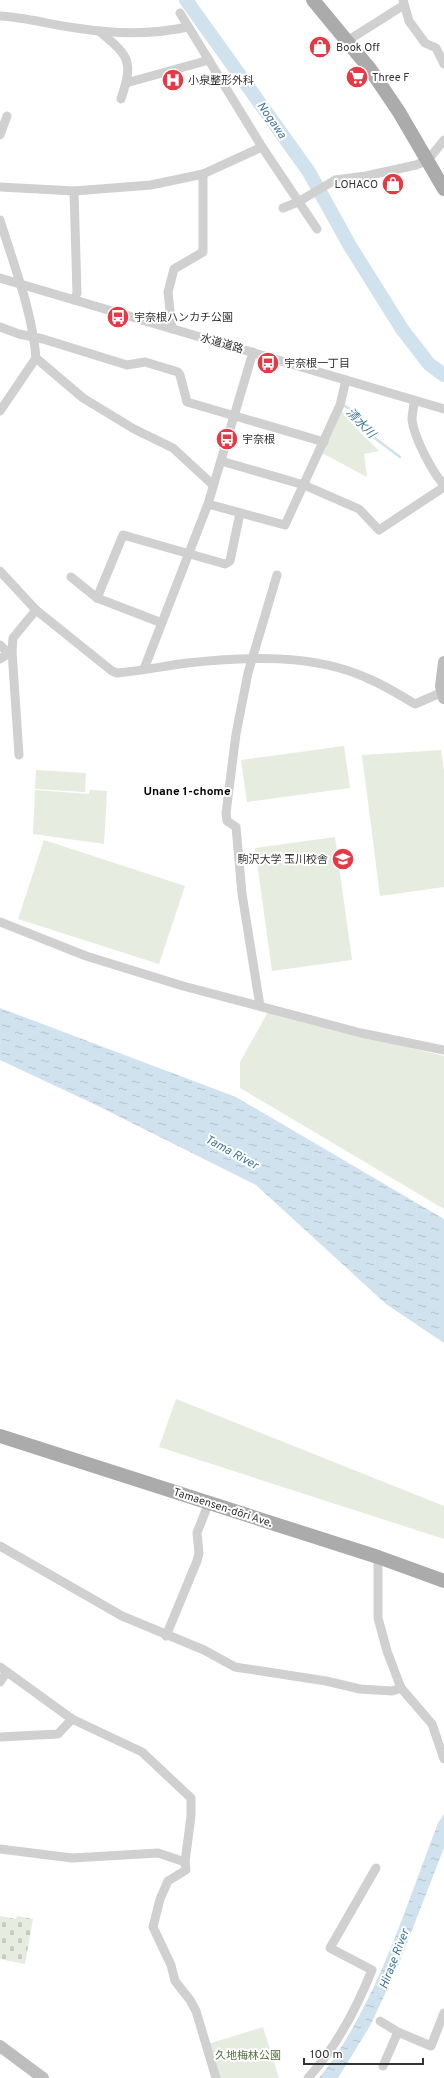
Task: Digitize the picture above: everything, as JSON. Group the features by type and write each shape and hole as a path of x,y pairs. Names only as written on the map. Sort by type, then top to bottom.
{"main road":[{"path":"312,0 370,68 428,160 444,189"},
{"name":"Tamaensen-dōri Ave.","path":"0,1436 378,1557 444,1581"}],"street":[{"path":"347,41 403,2 409,21 425,43 436,48 444,64"},
{"path":"180,13 262,147 317,229"},
{"path":"0,16 98,30 147,34 188,27"},
{"path":"98,30 123,52 128,61 126,84 121,99"},
{"path":"126,84 209,60"},
{"path":"0,135 7,116"},
{"path":"283,208 298,202 335,180 395,170 416,165 428,160 444,140"},
{"path":"0,187 74,190 151,185 203,174 262,147"},
{"path":"172,328 168,292 174,269 203,252 203,174"},
{"path":"74,190 77,293 74,300"},
{"path":"0,220 22,285 34,338 36,358 0,411"},
{"name":"水道道路","path":"0,278 444,409"},
{"path":"0,327 127,365 145,362 178,372 187,402 324,442"},
{"path":"144,669 208,504 253,352"},
{"path":"36,358 83,398 144,435 173,448 213,485"},
{"path":"208,504 285,525 340,405 346,380"},
{"path":"221,461 304,485 359,508 379,530 444,486 439,480 414,429 412,419 414,401"},
{"path":"97,598 123,535 225,564 230,561 240,513"},
{"path":"0,571 36,610 112,670 118,672 253,658 301,662 335,668 366,677 415,704 443,695 441,686 444,662"},
{"path":"260,1006 242,894 236,827 227,821 226,813 236,734 253,658 277,574"},
{"path":"71,577 97,598 162,623"},
{"path":"19,755 10,652 13,638 36,610"},
{"path":"0,645 10,652"},
{"path":"0,659 10,652"},
{"path":"0,922 93,958 182,986 361,1033 444,1050"},
{"path":"166,1636 197,1561 199,1553 198,1533 209,1502"},
{"path":"0,1546 86,1597 122,1616 166,1636 204,1650 235,1668 326,1681 360,1689 392,1691 402,1688"},
{"path":"378,1557 378,1618 387,1651 402,1688 432,1724 444,1759"},
{"path":"0,1682 4,1670 72,1719 142,1752 191,1798 191,1816 185,1862 186,1870 168,1881 153,1927 170,1965 174,1982 190,2000 196,2011 216,2078"},
{"path":"0,1737 58,1734 72,1719"},
{"path":"0,1849 72,1858 158,1853 185,1862"},
{"path":"308,2078 325,2059 342,2033 361,1998 372,1970 330,1948 376,1868"},
{"path":"380,2021 398,2032 431,2046 444,2013"},
{"path":"383,2066 398,2032"},
{"path":"0,2046 43,2078"}],"green space":[{"path":"341,410 355,427 379,451 364,454 367,477 322,453"},
{"path":"344,746 350,788 247,802 241,760"},
{"path":"441,750 444,771 444,887 380,896 362,755"},
{"path":"36,770 86,773 85,792 35,789"},
{"path":"35,790 89,794 90,790 107,791 104,844 33,834"},
{"path":"335,837 352,960 272,971 255,848"},
{"path":"44,840 185,886 159,964 18,919"},
{"path":"268,1012 444,1056 444,1209 240,1088 240,1062"},
{"path":"176,1399 444,1506 444,1539 159,1447"},
{"path":"0,1916 16,1919 17,1916 33,1919 25,1964 0,1959"},
{"name":"久地梅林公園","path":"263,2027 279,2078 219,2078 208,2044"}],"water":[{"name":"Tama River","path":"0,1008 236,1097 444,1219 444,1343 386,1304 256,1185 94,1104 0,1060"},
{"name":"Hirase River","path":"444,1814 444,1848 398,1966 370,2026 338,2078 319,2078 339,2051 357,2021 373,1989 388,1956 438,1823"}],"waterway":[{"name":"Nogawa","path":"186,0 309,172 350,246 402,329 429,364 444,375"},
{"name":"清水川","path":"342,404 354,412 368,433 400,457"}],"place":[{"name":"Book Off","path":"320,47"},
{"name":"Three F","path":"357,77"},
{"name":"小泉整形外科","path":"173,80"},
{"name":"LOHACO","path":"393,184"},
{"name":"宇奈根ハンカチ公園","path":"118,317"},
{"name":"宇奈根一丁目","path":"268,363"},
{"name":"宇奈根","path":"227,439"},
{"name":"駒沢大学 玉川校舎","path":"343,859"}],"district":[{"name":"Unane 1-chome","path":"187,791"}]}
